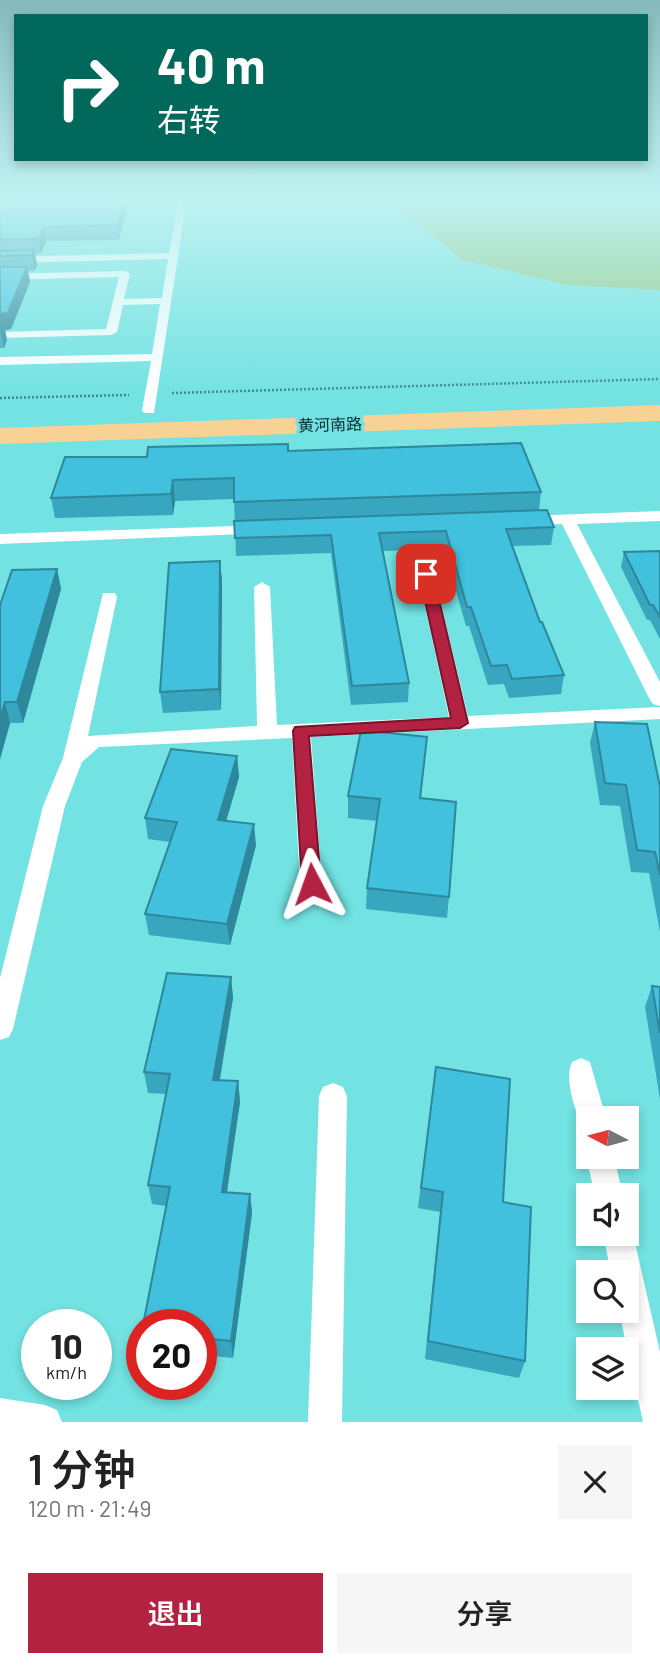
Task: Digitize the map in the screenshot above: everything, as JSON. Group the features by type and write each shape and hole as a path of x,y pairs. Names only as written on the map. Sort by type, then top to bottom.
{"main road":[{"name":"黄河南路","path":"0,414 150,402 660,395"},
{"name":"黄河南路","path":"0,436 660,413"}],"lane":[{"path":"150,402 172,264"},
{"path":"0,277 125,274 111,332 0,335"},
{"path":"118,302 166,302"},
{"path":"0,361 158,357"},
{"path":"512,521 660,516"},
{"path":"73,758 94,741 659,712 567,519"},
{"path":"0,539 277,529"},
{"path":"426,574 460,723"},
{"path":"262,587 267,732"},
{"path":"0,1028 10,939 54,806 73,758 108,597"},
{"path":"301,731 312,884"},
{"path":"581,1070 589,1106"},
{"path":"325,1422 333,1096"},
{"path":"637,1323 660,1422"},
{"path":"0,1415 45,1422"}],"path":[{"path":"0,398 150,402 660,379"}],"shaded area":[{"path":"481,264 660,264 660,290 569,285"}],"building":[{"path":"0,267 27,267 8,313 0,314"},
{"path":"521,443 541,492 234,502 234,478 173,480 171,494 51,498 65,457 147,457 148,447 288,444 288,451"},
{"path":"547,510 554,527 506,529 540,622 564,675 512,679 507,665 491,666 471,607 467,607 446,531 379,533 409,683 352,686 331,535 235,538 234,521"},
{"path":"660,551 660,617 653,605 650,605 624,552"},
{"path":"220,561 219,689 160,692 169,563"},
{"path":"57,569 17,702 5,702 0,718 0,605 12,570"},
{"path":"595,722 647,724 660,787 660,875 655,852 637,850 626,785 605,783"},
{"path":"361,730 427,737 420,798 456,802 449,897 367,888 380,799 348,796"},
{"path":"171,749 237,756 218,820 254,824 227,924 145,914 177,822 145,818"},
{"path":"167,973 231,977 213,1080 238,1081 222,1192 250,1194 231,1341 217,1340 217,1309 146,1309 170,1187 148,1185 170,1074 144,1072"},
{"path":"652,986 660,987 660,1033"},
{"path":"436,1067 510,1079 503,1202 531,1207 525,1361 428,1341 443,1192 421,1188"}],"route":[{"path":"312,884 301,731 460,723 426,574"}]}
